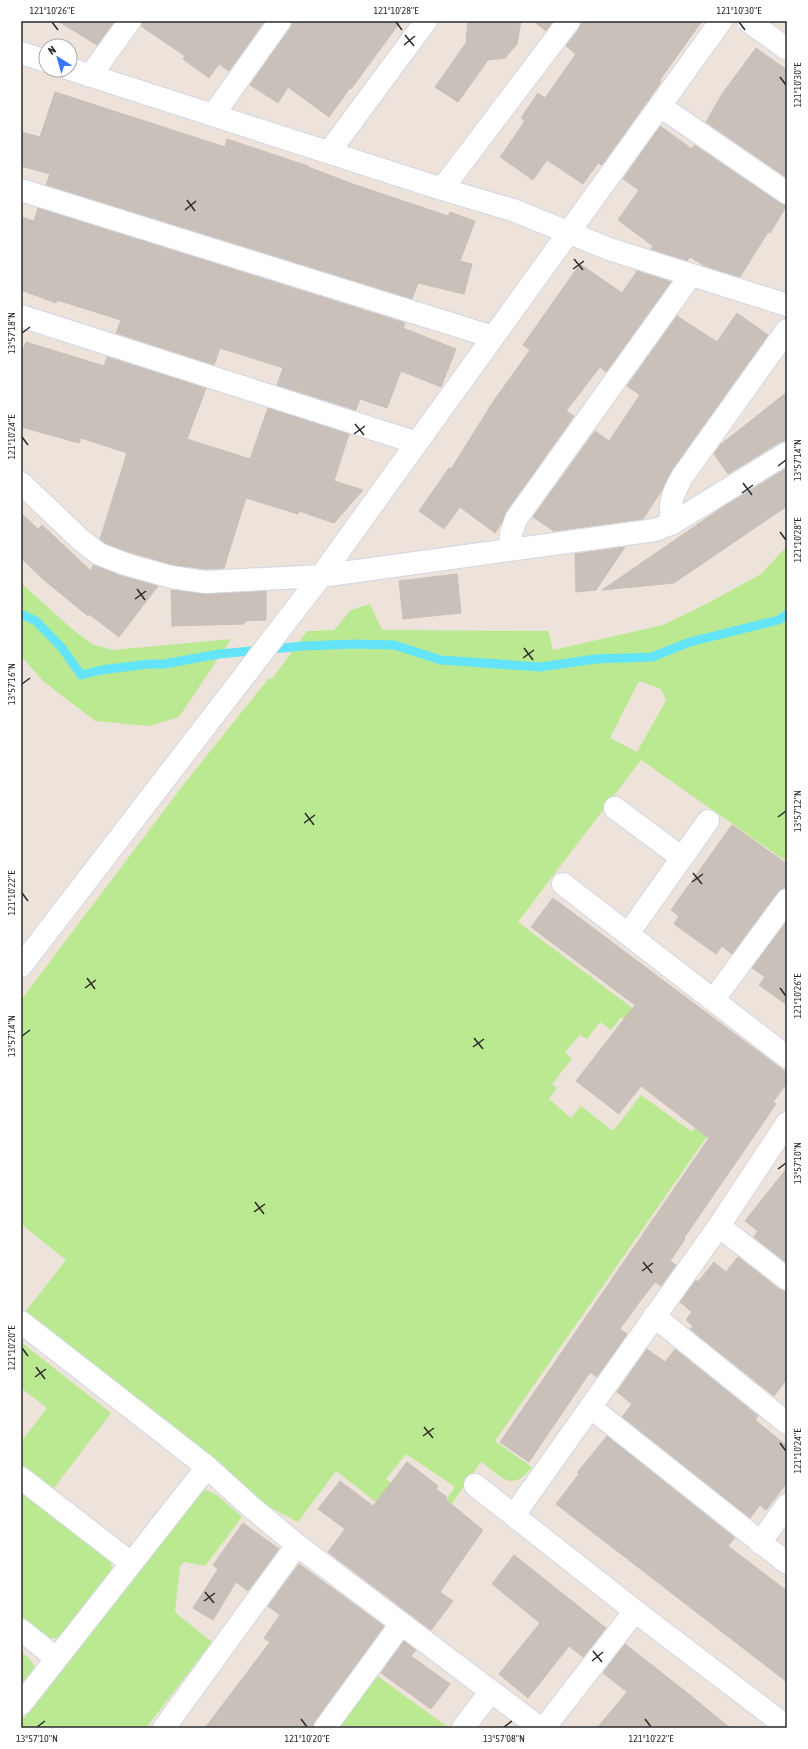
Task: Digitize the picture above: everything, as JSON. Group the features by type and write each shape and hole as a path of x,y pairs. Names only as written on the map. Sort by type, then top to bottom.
{"street":[{"path":"130,21 80,72 442,189 513,210 610,249 787,305"},
{"path":"213,115 280,21"},
{"path":"329,152 426,21"},
{"path":"442,189 569,21"},
{"path":"21,966 321,576 721,21"},
{"path":"748,21 787,49"},
{"path":"21,53 38,58"},
{"path":"660,106 787,193"},
{"path":"21,190 493,337"},
{"path":"510,549 510,534 516,519 691,275"},
{"path":"21,316 417,443"},
{"path":"673,523 671,517 671,503 675,489 682,477 787,330"},
{"path":"21,483 85,543 99,554 125,564 171,578 205,582 321,576 655,530 673,523 787,454"},
{"path":"615,808 682,858"},
{"path":"628,934 708,821"},
{"path":"563,884 787,1056"},
{"path":"714,999 787,900"},
{"path":"514,1515 786,1129"},
{"path":"719,1226 787,1279"},
{"path":"654,1316 787,1423"},
{"path":"21,1322 207,1467 250,1506 297,1545 540,1728"},
{"path":"590,1407 787,1563"},
{"path":"21,1704 207,1467"},
{"path":"21,1478 131,1563"},
{"path":"475,1485 635,1611 787,1727"},
{"path":"760,1543 787,1505"},
{"path":"164,1728 297,1545"},
{"path":"544,1728 635,1611"},
{"path":"325,1728 401,1624"},
{"path":"21,1630 56,1658"},
{"path":"463,1728 491,1691"}],"green space":[{"path":"787,546 787,862 641,760 518,922 740,1089 495,1441 532,1467 525,1475 518,1480 506,1480 481,1462 426,1541 336,1471 298,1522 271,1508 25,1312 66,1260 21,1224 21,1000 184,784 269,678 272,679 307,631 334,630 351,610 370,604 382,630 548,631 553,650 663,625 708,603 761,574","holes":["639,681 661,689 666,700 637,752 610,738","621,1017 719,1094 692,1132 641,1095 613,1131 581,1106 571,1118 549,1099 557,1088 552,1084 572,1059 565,1052 580,1035 587,1039 600,1022 611,1030","406,1454 455,1487 434,1516 386,1479"]},
{"path":"21,583 72,629 92,644 113,650 231,639 179,717 149,726 95,721 43,681 21,656"},
{"path":"21,1342 111,1413 51,1492 21,1468 21,1442 47,1408 21,1388"},
{"path":"21,1490 111,1561 112,1571 62,1638 49,1638 21,1617"},
{"path":"206,1490 217,1495 242,1517 205,1566 184,1562 180,1566 175,1611 212,1642 146,1728 21,1728 21,1722 195,1496 200,1491"},
{"path":"21,1652 32,1662 34,1669 21,1687"},
{"path":"376,1675 449,1728 338,1728"}],"building":[{"path":"58,21 115,21 97,45"},
{"path":"142,21 265,21 229,71 219,64 209,78 183,59 185,56 141,26"},
{"path":"292,21 401,21 329,117 288,87 278,103 250,85 290,28"},
{"path":"468,21 521,21 517,44 505,58 488,60 458,102 435,87 466,43"},
{"path":"533,21 553,21 546,31"},
{"path":"581,21 702,21 602,165 598,163 583,184 547,160 533,180 500,157 525,121 521,118 538,93 545,98 576,54 566,46 579,29"},
{"path":"756,48 787,70 787,178 706,122 722,94"},
{"path":"55,92 225,147 227,139 448,216 450,212 475,221 460,261 472,264 464,294 418,283 412,299 46,185 50,174 21,166 21,132 40,137"},
{"path":"660,126 692,149 694,145 780,203 787,205 740,277 705,266 690,257 687,261 651,249 653,246 618,220 639,190 623,179"},
{"path":"38,208 405,323 403,328 456,349 441,387 401,371 387,408 360,399 356,410 277,385 283,368 220,348 214,365 116,333 121,320 57,300 56,303 21,290 21,217 34,221"},
{"path":"580,264 622,293 637,271 671,282 606,372 600,367 566,411 574,416 506,512 495,533 460,507 444,529 419,511 449,468 451,469 493,402 530,350 523,345"},
{"path":"737,313 768,335 672,470 662,490 643,519 554,531 533,517 595,431 609,441 640,395 627,386 677,316 717,342"},
{"path":"26,342 104,366 107,357 206,388 187,439 250,459 268,408 349,434 334,481 363,490 334,523 299,511 298,514 246,498 224,568 206,569 174,565 129,552 105,543 100,539 127,453 81,438 79,443 21,427 21,355"},
{"path":"787,392 787,441 780,442 728,474 714,454 720,445"},
{"path":"787,468 787,506 674,583 602,590 723,507"},
{"path":"21,513 38,529 42,525 91,571 93,565 122,576 158,586 119,637 89,614 88,616 44,580 21,558"},
{"path":"625,547 596,590 576,592 575,554"},
{"path":"457,574 461,613 403,619 399,581"},
{"path":"171,590 206,594 266,591 266,620 244,621 244,624 172,626"},
{"path":"732,825 787,864 787,888 782,889 777,893 732,954 722,946 716,954 674,924 679,916 671,910"},
{"path":"553,898 787,1073 787,1083 773,1102 776,1104 684,1238 685,1239 670,1261 676,1265 661,1286 655,1282 638,1304 620,1329 627,1334 597,1377 590,1372 529,1462 500,1442 709,1138 641,1086 619,1114 576,1081 635,1005 531,927"},
{"path":"787,921 787,1005 759,985 765,977 752,968"},
{"path":"787,1168 787,1263 754,1237 758,1231 745,1221"},
{"path":"738,1257 779,1289 787,1291 787,1379 774,1396 690,1329 693,1326 686,1320 692,1312 680,1302 696,1280 698,1282 714,1262 726,1272"},
{"path":"647,1349 665,1362 675,1349 758,1416 755,1420 787,1446 787,1483 766,1510 760,1505 750,1518 622,1417 632,1404 617,1392"},
{"path":"607,1436 735,1538 728,1546 787,1591 787,1682 556,1504 579,1474 577,1473"},
{"path":"407,1462 438,1486 436,1489 447,1497 445,1499 483,1530 440,1592 453,1601 431,1630 328,1552 345,1529 318,1509 340,1481 373,1506"},
{"path":"243,1523 279,1549 248,1591 236,1582 213,1620 193,1608 218,1569 213,1565"},
{"path":"514,1555 606,1628 583,1657 569,1646 528,1698 499,1674 540,1623 492,1584"},
{"path":"299,1564 384,1626 315,1721 312,1728 205,1728 270,1642 264,1638 280,1615 268,1606"},
{"path":"404,1641 416,1650 411,1656 450,1684 431,1709 381,1673"},
{"path":"625,1644 730,1728 597,1728 627,1692 603,1673"}],"waterway":[{"path":"21,614 36,621 62,648 81,675 101,670 149,664 164,664 219,654 303,646 355,644 394,645 441,660 540,667 596,659 652,657 690,642 779,620 787,614"}]}
